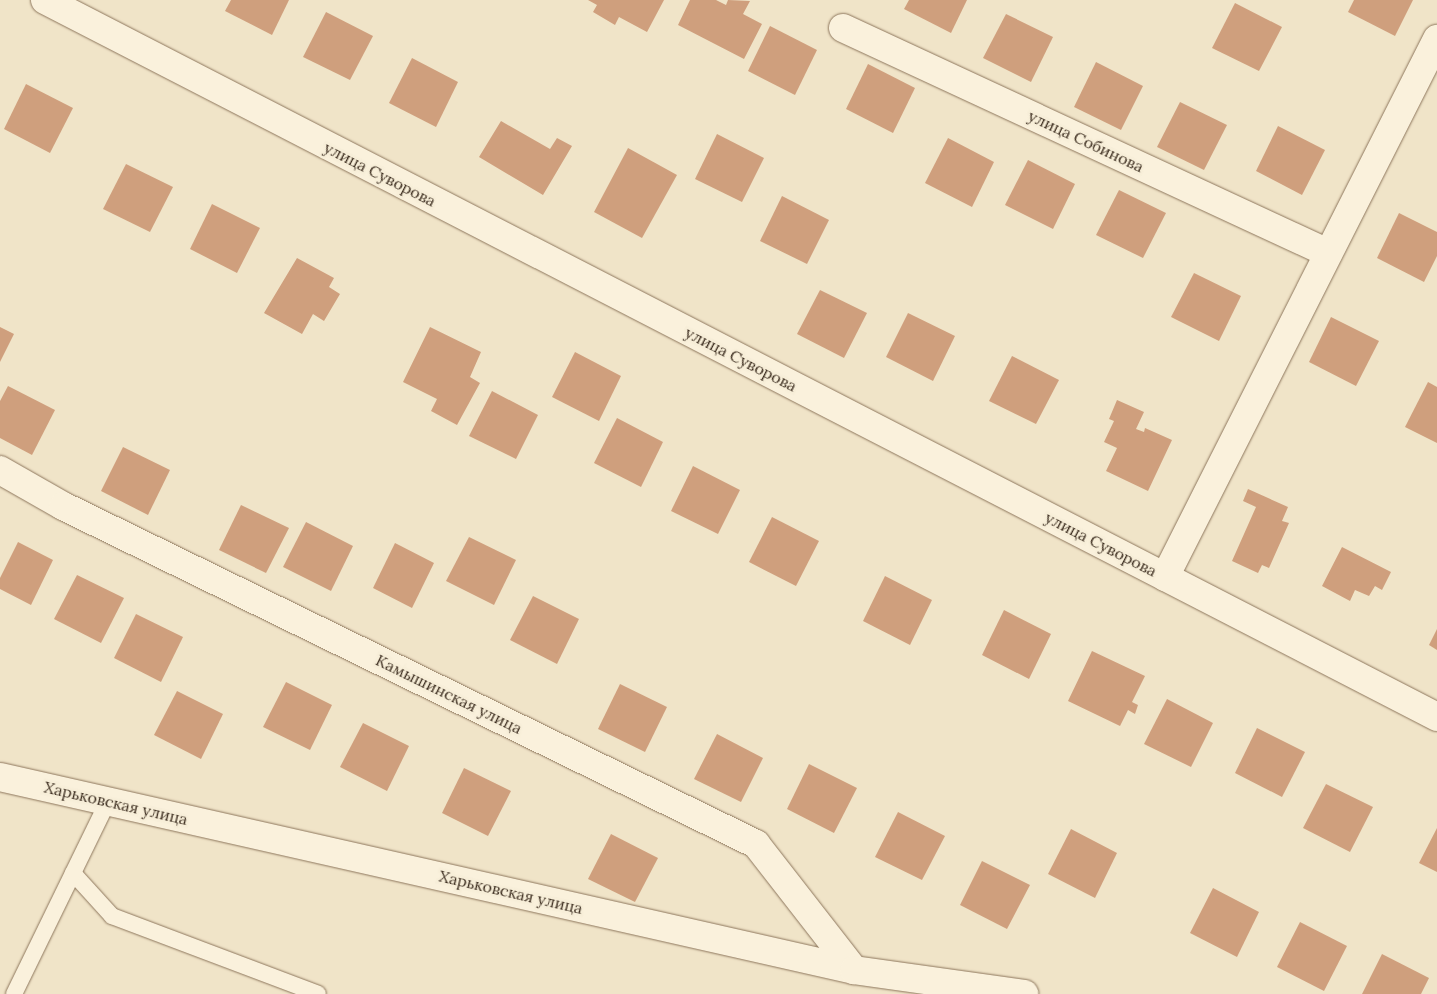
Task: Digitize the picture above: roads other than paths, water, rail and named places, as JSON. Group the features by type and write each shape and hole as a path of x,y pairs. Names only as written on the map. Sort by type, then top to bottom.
{"street":[{"name":"улица Суворова","path":"45,0 77,8 1165,577 1437,717"},
{"name":"улица Собинова","path":"843,28 1328,253"},
{"path":"1165,577 1437,38"},
{"name":"Камышинская улица","path":"0,470 63,506 756,844 854,970"},
{"name":"Харьковская улица","path":"0,777 854,970 1014,993"}],"lane":[{"path":"14,994 108,801"},
{"path":"73,872 112,916 318,994"}]}
